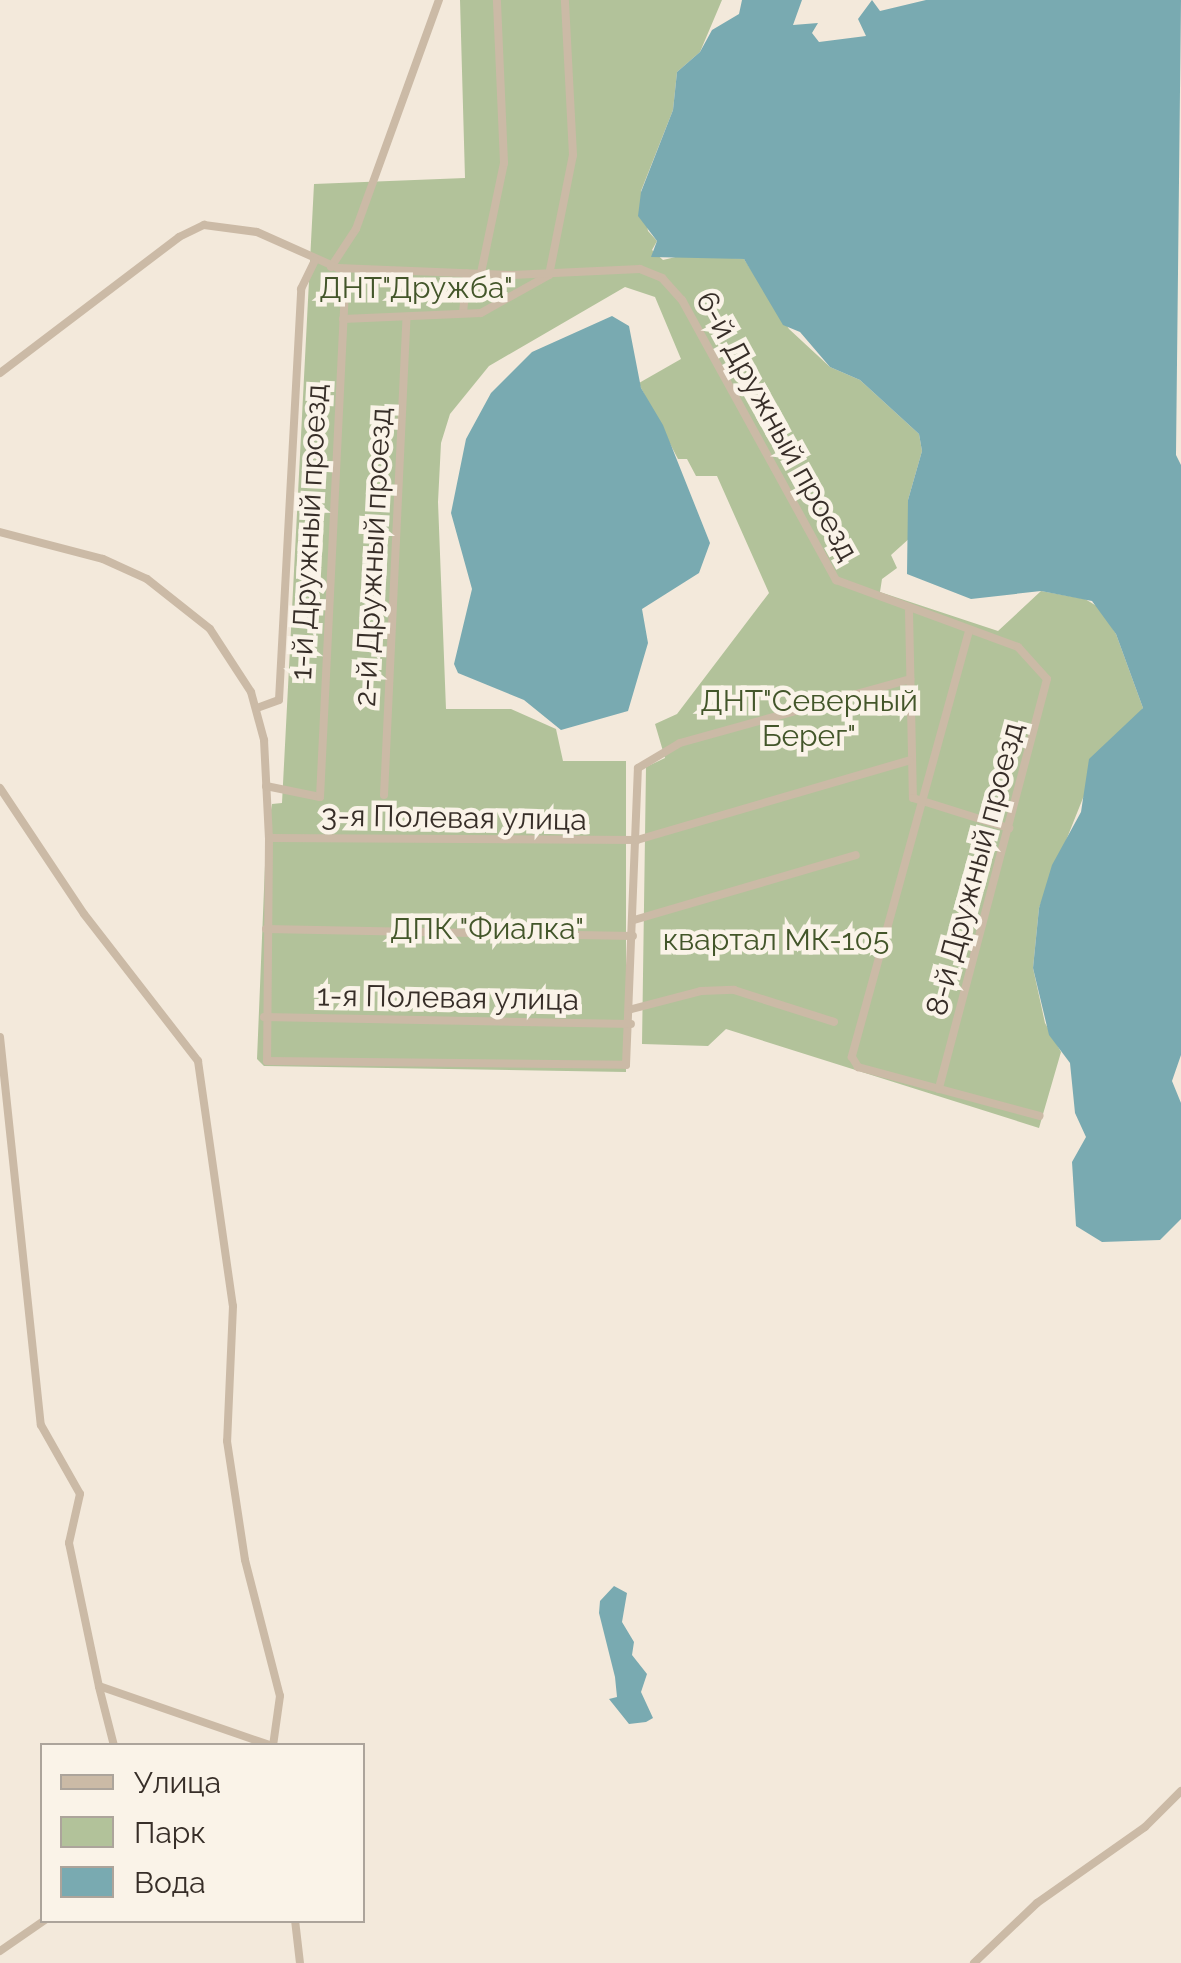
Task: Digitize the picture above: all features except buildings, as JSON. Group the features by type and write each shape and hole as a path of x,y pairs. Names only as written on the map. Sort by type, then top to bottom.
{"street":[{"path":"331,266 356,229 439,0"},
{"path":"481,274 504,162 497,0"},
{"path":"342,319 406,321 487,312 548,275 574,155 565,0"},
{"path":"0,373 191,230 218,225 257,232 315,260 346,269 548,275"},
{"path":"257,708 280,700 301,289 315,260"},
{"name":"1-й Дружный проезд","path":"266,786 320,797 346,269"},
{"name":"6-й Дружный проезд","path":"548,275 646,270 682,300 830,573 855,592 1018,647 1039,662"},
{"path":"463,314 467,272"},
{"name":"2-й Дружный проезд","path":"384,795 406,321"},
{"path":"0,532 116,564 168,593 220,641 257,708 269,838 264,1018 267,1061 621,1067 631,1058 638,768 680,743 910,680"},
{"path":"909,611 911,794 921,804 1010,828"},
{"path":"969,631 852,1057 858,1067 1039,1116"},
{"name":"8-й Дружный проезд","path":"939,1089 1047,690 1039,662"},
{"name":"3-я Полевая улица","path":"269,838 637,840 910,760"},
{"path":"0,788 84,914 198,1061 233,1306 227,1442 244,1560 280,1696 272,1743"},
{"path":"634,920 856,855"},
{"path":"266,929 633,936"},
{"path":"632,1009 723,990 834,1022"},
{"name":"1-я Полевая улица","path":"264,1018 631,1024"},
{"path":"0,1037 42,1425 80,1494 69,1543 113,1743"},
{"path":"99,1686 263,1743"},
{"path":"974,1963 1037,1903 1145,1827 1181,1791"},
{"path":"0,1951 42,1923"},
{"path":"294,1923 300,1963"}],"green space":[{"path":"460,0 722,0 700,52 677,72 673,110 641,191 648,231 657,241 652,250 663,260 688,254 744,259 789,329 830,367 860,380 919,434 922,451 908,500 911,537 891,555 897,568 882,579 880,592 998,631 1041,591 1085,599 1100,608 1116,634 1143,708 1083,798 1039,908 1033,968 1045,1023 1061,1052 1039,1128 726,1029 708,1046 642,1044 646,767 665,758 655,724 677,714 769,593 717,476 696,476 687,459 678,459 641,388 639,383 681,359 655,297 625,287 489,366 450,414 441,443 438,502 446,709 511,709 556,729 563,761 626,761 626,1072 264,1066 257,1059 266,841 272,804 282,803 314,184 465,178"}],"water":[{"path":"742,0 802,0 793,25 818,23 812,33 819,42 866,36 858,19 872,0 880,11 926,0 1181,0 1176,455 1181,465 1181,1055 1172,1081 1181,1103 1181,1219 1160,1240 1102,1242 1076,1226 1072,1162 1086,1137 1075,1113 1070,1063 1049,1035 1033,968 1039,908 1052,865 1081,812 1089,759 1143,708 1116,634 1092,601 1041,591 971,599 907,574 908,500 922,451 919,434 860,380 830,367 800,332 783,325 744,259 651,257 657,241 638,216 641,192 673,110 677,72 700,52 712,30 739,14"},
{"path":"612,316 629,326 641,388 663,425 710,543 699,573 642,609 648,643 628,711 561,730 524,700 458,673 454,664 472,589 451,513 466,439 491,393 532,352"},
{"path":"614,1586 627,1593 622,1622 634,1642 632,1655 647,1674 641,1692 653,1718 646,1722 629,1724 609,1699 617,1697 615,1677 599,1613 600,1601"}],"park label":[{"name":"ДНТ\"Дружба\"","path":"416,288"},
{"name":"ДНТ\"Северный Берег\"","path":"809,718"},
{"name":"ДПК \"Фиалка\"","path":"487,929"},
{"name":"квартал МК-105","path":"776,940"}]}
